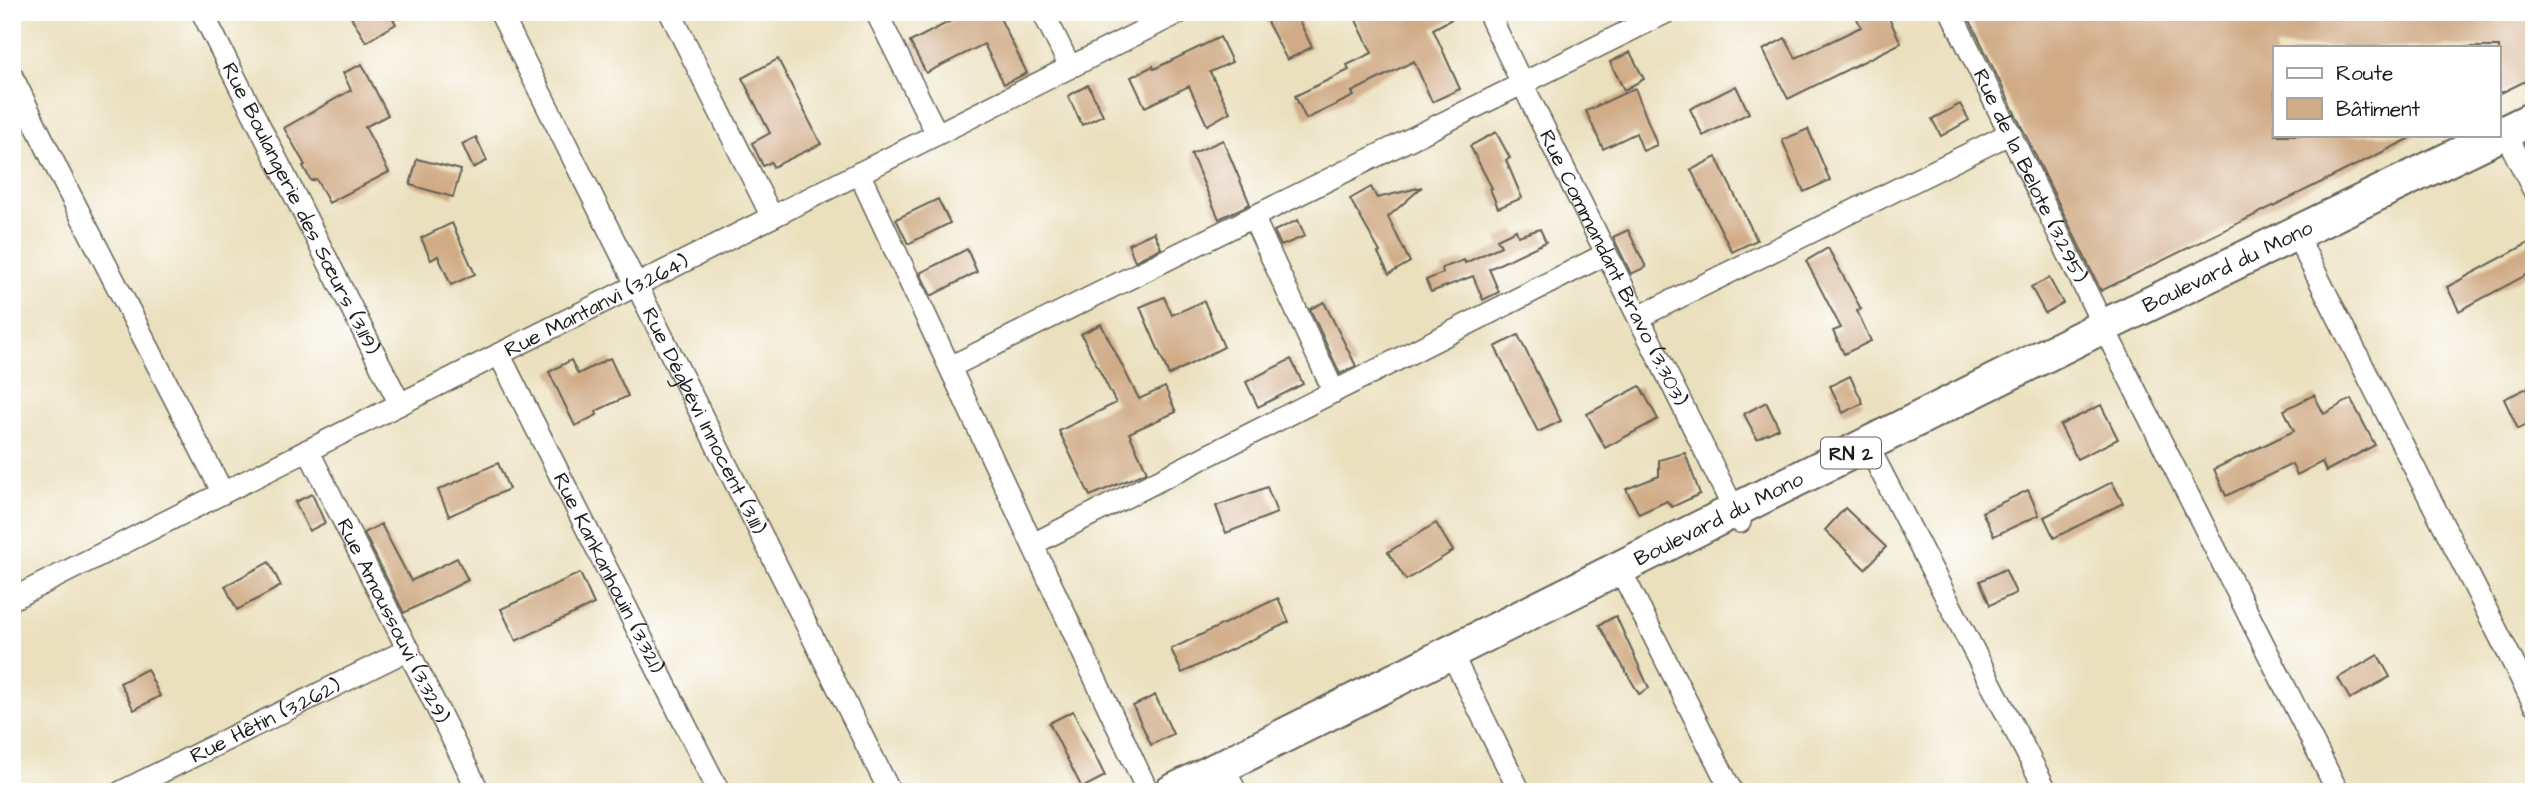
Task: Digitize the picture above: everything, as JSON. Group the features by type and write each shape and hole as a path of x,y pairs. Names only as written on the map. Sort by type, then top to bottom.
{"main road":[{"name":"Boulevard du Mono","path":"2500,135 2534,118"},
{"name":"Boulevard du Mono","path":"1171,792 1738,517 2498,136"},
{"name":"Boulevard du Mono","path":"1225,788 1457,665 1626,581 1738,517 1874,458 2107,333 2303,248 2523,141"}],"street":[{"name":"Rue Boulangerie des Sœurs (3.119)","path":"202,12 400,404"},
{"name":"Rue Dégbévi Innocent (3.111)","path":"500,12 890,792"},
{"path":"670,12 772,217"},
{"path":"876,12 937,134"},
{"path":"1043,12 1070,67"},
{"name":"Rue Mantanvi (3.264)","path":"14,593 223,493 1180,12"},
{"name":"Rue Commandant Bravo (3.303)","path":"1488,12 1605,254 1738,517"},
{"path":"950,367 1667,12"},
{"name":"Rue de la Belote (3.295)","path":"1951,12 2107,333 2338,792"},
{"path":"12,76 223,493"},
{"path":"1639,317 2011,133"},
{"path":"2523,141 2534,191"},
{"path":"859,173 1148,792"},
{"path":"1253,218 1334,392"},
{"path":"2303,248 2534,704"},
{"path":"1032,544 1605,254"},
{"name":"Rue Kankanhouin (3.321)","path":"499,354 719,792"},
{"name":"Rue Amoussouvi (3.329)","path":"308,450 479,792"},
{"path":"1874,458 2048,792"},
{"path":"1626,581 1732,792"},
{"name":"Rue Hêtin (3.262)","path":"121,792 409,649"},
{"path":"1457,665 1520,792"}],"building":[{"path":"348,12 389,12 396,24 366,42"},
{"path":"968,12 997,12 1027,73 1004,84 984,44 926,73 910,42"},
{"path":"1262,12 1295,12 1312,47 1287,60"},
{"path":"1352,12 1465,12 1433,29 1460,89 1432,102 1414,61 1352,92 1354,96 1306,119 1295,96 1349,70 1347,65 1372,53"},
{"path":"1854,12 1886,12 1901,43 1788,99 1763,50 1785,38 1796,58 1861,27"},
{"path":"1966,12 2534,12 2534,77 2500,94 2500,46 2273,46 2273,136 2415,136 2101,291"},
{"path":"1220,37 1232,62 1210,72 1230,112 1207,125 1189,86 1145,107 1131,77 1153,66 1154,69"},
{"path":"1630,52 1644,79 1624,90 1610,62"},
{"path":"778,59 821,144 773,167 771,162 763,166 752,143 770,133 742,78"},
{"path":"362,64 388,115 365,127 389,172 329,203 316,179 311,181 284,128 351,90 343,73"},
{"path":"1088,85 1103,115 1082,125 1068,96"},
{"path":"1736,86 1749,113 1703,136 1690,109"},
{"path":"1635,88 1657,145 1643,151 1636,133 1603,149 1586,111"},
{"path":"1960,104 1969,120 1941,136 1932,119"},
{"path":"1808,129 1830,180 1804,192 1782,140"},
{"path":"1496,132 1510,158 1506,160 1522,198 1498,208 1490,189 1492,188 1470,146"},
{"path":"476,137 487,161 473,168 462,144"},
{"path":"1223,140 1250,204 1219,219 1191,154"},
{"path":"1716,157 1757,240 1732,252 1691,170"},
{"path":"417,159 461,170 453,197 410,185"},
{"path":"1371,187 1377,198 1422,187 1388,217 1410,262 1389,274 1378,253 1380,252 1350,199"},
{"path":"938,199 950,223 908,244 896,219"},
{"path":"1298,220 1305,236 1281,246 1274,231"},
{"path":"452,223 475,274 451,285 438,256 431,260 421,238"},
{"path":"1540,229 1546,242 1489,269 1499,292 1483,300 1473,276 1431,292 1426,280 1443,273 1442,268 1464,260 1465,263 1501,246 1497,239 1516,230 1518,236"},
{"path":"1628,230 1646,267 1631,274 1613,237"},
{"path":"1154,232 1161,248 1135,261 1128,244"},
{"path":"2534,240 2534,271 2459,311 2447,287"},
{"path":"1828,248 1861,309 1857,311 1871,341 1844,354 1833,331 1841,328 1806,261"},
{"path":"967,249 977,272 931,296 920,273"},
{"path":"2049,278 2063,303 2045,313 2031,287"},
{"path":"1164,297 1172,315 1204,301 1224,347 1169,375 1140,307"},
{"path":"1324,302 1356,366 1340,374 1310,309"},
{"path":"1101,324 1139,399 1165,387 1176,412 1129,433 1147,472 1090,496 1059,431 1116,403 1081,334"},
{"path":"1518,335 1561,421 1538,432 1495,347"},
{"path":"610,358 628,396 596,411 597,415 575,426 549,372 571,360 578,374"},
{"path":"1291,359 1303,384 1258,407 1246,382"},
{"path":"1850,376 1863,403 1843,413 1830,386"},
{"path":"1640,386 1658,419 1605,448 1587,414"},
{"path":"2527,388 2534,402 2534,421 2518,429 2504,399"},
{"path":"2314,395 2324,414 2351,399 2375,445 2326,471 2322,462 2297,475 2292,464 2226,496 2214,469 2294,431 2284,410"},
{"path":"1766,402 1779,428 1757,439 1744,414"},
{"path":"2101,405 2118,439 2077,459 2060,425"},
{"path":"1685,453 1700,494 1672,507 1667,501 1639,514 1626,489 1659,476 1659,460"},
{"path":"498,463 509,489 449,516 438,490"},
{"path":"2112,482 2123,503 2054,538 2044,517"},
{"path":"1267,487 1277,513 1226,533 1216,506"},
{"path":"2028,490 2039,515 1994,536 1982,512"},
{"path":"312,494 325,523 309,531 295,502"},
{"path":"1845,508 1886,547 1865,569 1825,530"},
{"path":"1436,523 1453,551 1406,580 1388,552"},
{"path":"381,524 411,581 457,558 468,580 404,613 364,533"},
{"path":"269,562 281,586 237,610 225,586"},
{"path":"2005,569 2016,593 1990,605 1980,581"},
{"path":"580,573 594,604 516,641 501,609"},
{"path":"1278,598 1289,622 1182,673 1171,649"},
{"path":"1616,616 1649,688 1639,694 1599,625"},
{"path":"2378,655 2390,677 2350,699 2338,678"},
{"path":"147,669 160,696 134,710 120,683"},
{"path":"1155,695 1173,734 1151,745 1133,706"},
{"path":"1073,711 1105,776 1082,788 1049,723"}]}
